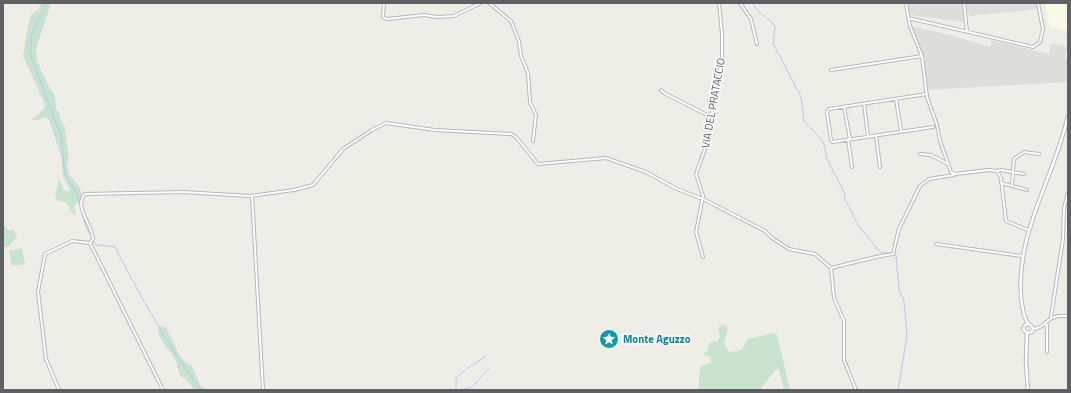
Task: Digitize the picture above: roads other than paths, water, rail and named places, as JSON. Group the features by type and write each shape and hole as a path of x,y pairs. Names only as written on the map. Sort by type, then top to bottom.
{"street":[{"path":"384,3 383,17 386,19 424,15 452,17 481,3"},
{"path":"490,3 511,21 519,41 521,56 529,76 530,102 536,115 533,141"},
{"name":"VIA DEL PRATACCIO","path":"702,199 702,190 696,174 704,154 723,48 720,3"},
{"path":"740,3 751,20 756,44"},
{"path":"906,3 910,28 922,56 927,94 938,126 940,141 951,172 955,174"},
{"path":"964,3 967,32"},
{"path":"908,18 1027,46 1036,46 1041,41 1043,31 1038,3"},
{"path":"831,70 922,56"},
{"path":"661,90 711,117"},
{"path":"927,94 830,109 827,112 832,142 933,127"},
{"path":"896,99 902,131"},
{"path":"864,104 868,136"},
{"path":"844,107 852,167"},
{"path":"1033,329 1031,325 1028,324 1021,296 1020,275 1022,256 1028,230 1062,139 1068,116"},
{"path":"90,243 94,236 81,203 82,197 87,193 188,192 252,196 277,194 309,187 320,177 343,148 380,125 388,123 435,130 511,134 516,137 536,163 561,163 606,158 644,171 681,191 702,199 765,231 772,238 789,249 812,253 831,268 834,299 844,323 844,360 856,390"},
{"path":"876,135 880,167"},
{"path":"1012,185 1014,158 1021,153 1039,154"},
{"path":"920,154 931,155 948,164"},
{"path":"831,268 876,257 892,255 900,229 920,186 929,179 989,170 1024,174"},
{"path":"997,171 1001,176 1006,221 1028,230"},
{"path":"1002,183 1028,190"},
{"path":"1027,333 1030,333 1033,329 1044,324 1051,317 1063,238 1064,208 1068,193"},
{"path":"252,196 263,390"},
{"path":"702,199 696,230 703,257"},
{"path":"59,390 49,369 45,354 38,289 44,256 46,253 72,241 90,243"},
{"path":"90,243 163,390"},
{"path":"936,244 1022,256"},
{"path":"1051,317 1068,316"},
{"path":"1047,352 1048,320"},
{"path":"1028,324 1025,325 1023,329 1027,333 1028,390"}],"waterway":[{"path":"47,3 31,36 31,56 61,136 65,175 77,194 86,227 92,238"},
{"path":"752,3 759,12 772,22 775,27 773,43 801,97 804,121 821,139 825,147 826,157 844,192 845,199 858,225 881,253 891,253"},
{"path":"93,241 96,245 115,247 155,320 177,356 201,390"},
{"path":"894,254 896,256 899,289 904,301 907,336 898,390"},
{"path":"456,390 456,378 466,369 485,357"},
{"path":"461,390 472,387 489,368"}],"place":[{"name":"Monte Aguzzo","path":"609,339"}]}
